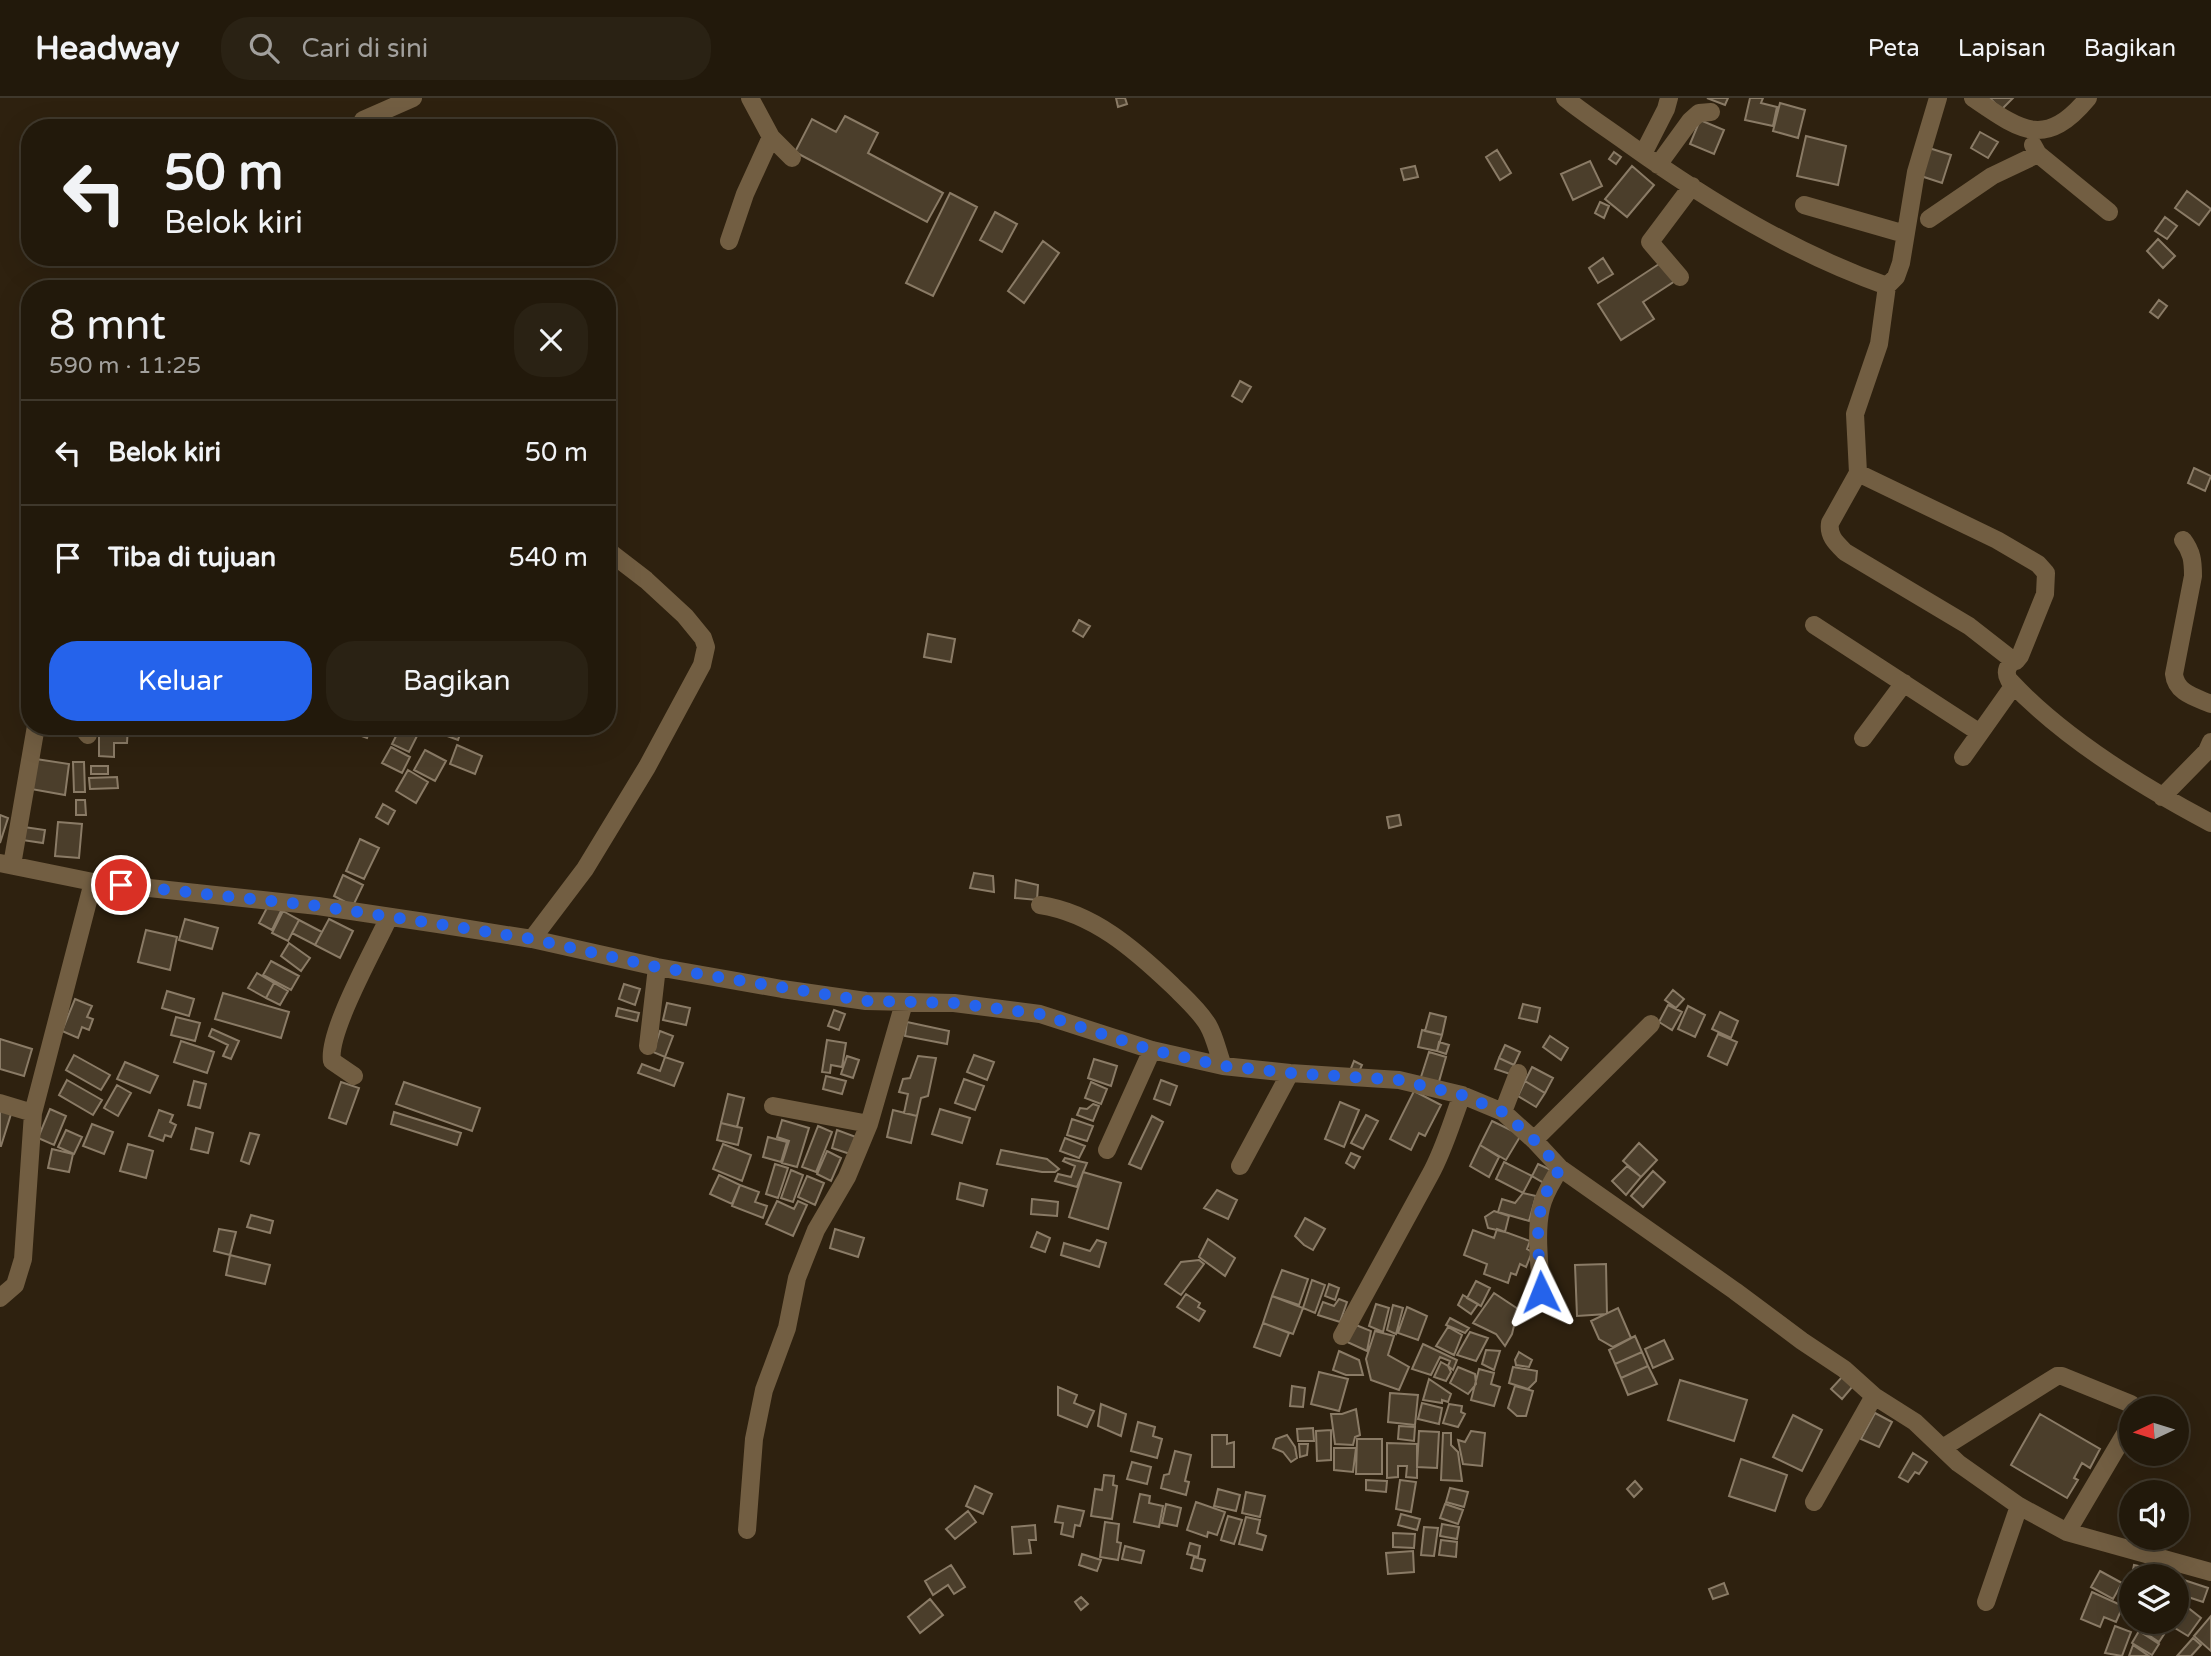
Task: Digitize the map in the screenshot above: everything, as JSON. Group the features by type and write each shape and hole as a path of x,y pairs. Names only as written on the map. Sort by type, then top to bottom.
{"street":[{"path":"365,119 413,98"},
{"path":"750,98 771,137 792,159"},
{"path":"1565,98 1658,165 1777,238 1887,286"},
{"path":"1643,154 1669,98"},
{"path":"1858,473 1997,540 2038,564 2046,573 2045,594 2017,661 1969,626 1845,552 1834,542 1829,530 1830,523 1858,473 1855,414 1879,344 1887,286 1896,277 1901,262 1916,172 1938,98"},
{"path":"1973,98 2008,123 2028,131 2048,129 2071,118 2088,98"},
{"path":"1658,165 1690,121 1699,113 1711,112"},
{"path":"2028,131 2038,154 2109,212"},
{"path":"729,241 745,194 771,137"},
{"path":"1929,219 1992,176 2038,154"},
{"path":"1680,277 1650,242 1692,186"},
{"path":"1804,205 1905,234"},
{"path":"2183,540 2190,549 2193,576 2174,674 2175,683 2182,690 2211,704"},
{"path":"532,939 585,869 647,767 702,665 706,647 703,638 685,616 616,557"},
{"path":"1814,625 1980,733"},
{"path":"2015,658 2007,667 2006,674 2047,718 2162,797 2211,823"},
{"path":"1863,738 1904,683"},
{"path":"1963,757 2014,685"},
{"path":"34,735 6,864 93,881 318,906 532,939 657,967 782,989 866,1001 954,1003 1040,1014 1152,1050 1223,1066 1399,1080 1462,1095 1503,1112 1560,1168 1735,1291 1801,1341 1844,1368 1874,1396 1916,1422 1967,1470 2019,1506 2067,1532 2211,1572"},
{"path":"2162,797 2207,751 2211,743"},
{"path":"0,1298 15,1285 23,1259 33,1113 93,881"},
{"path":"1040,905 1065,908 1101,927 1140,955 1196,1008 1210,1027 1223,1066"},
{"path":"354,1076 332,1061 332,1051 339,1026 390,917"},
{"path":"648,1045 657,967"},
{"path":"747,1530 754,1439 764,1390 787,1328 797,1278 817,1230 847,1177 869,1124 904,1003"},
{"path":"1534,1140 1651,1024"},
{"path":"1107,1150 1152,1050"},
{"path":"1240,1166 1290,1073"},
{"path":"1503,1112 1518,1073"},
{"path":"1342,1336 1431,1173 1462,1095"},
{"path":"0,1103 33,1113"},
{"path":"773,1105 869,1124"},
{"path":"1541,1292 1541,1208 1560,1168"},
{"path":"1944,1447 2057,1376 2119,1399"},
{"path":"1814,1502 1874,1396"},
{"path":"2067,1532 2119,1444"},
{"path":"1986,1602 2019,1506"}],"building":[{"path":"1116,98 1125,98 1127,104 1118,107"},
{"path":"1707,98 1728,98 1725,105"},
{"path":"1750,98 1763,98 1761,103 1777,107 1773,126 1745,120"},
{"path":"1990,98 2013,98 2001,110"},
{"path":"1780,103 1805,110 1798,138 1773,131"},
{"path":"845,116 878,133 868,153 943,193 927,222 795,152 812,119 836,132"},
{"path":"1700,120 1724,130 1714,154 1690,144"},
{"path":"1980,132 1998,142 1988,158 1971,148"},
{"path":"1806,136 1846,146 1838,185 1797,176"},
{"path":"1929,148 1951,155 1942,183 1921,176"},
{"path":"1497,150 1511,173 1500,180 1486,157"},
{"path":"1614,152 1621,157 1616,164 1609,159"},
{"path":"1590,161 1602,186 1573,200 1561,174"},
{"path":"1415,166 1418,177 1404,180 1401,169"},
{"path":"1632,166 1654,185 1627,217 1605,199"},
{"path":"2187,191 2211,209 2199,225 2175,208"},
{"path":"950,193 977,207 933,296 906,283"},
{"path":"1600,202 1609,206 1604,218 1595,213"},
{"path":"995,212 1017,224 1002,252 980,240"},
{"path":"2165,217 2177,226 2167,239 2155,231"},
{"path":"2158,239 2175,256 2163,268 2147,251"},
{"path":"1043,241 1059,253 1024,303 1008,291"},
{"path":"1603,258 1613,274 1598,283 1589,268"},
{"path":"1662,262 1675,281 1643,302 1654,319 1621,340 1598,304"},
{"path":"2159,300 2167,306 2158,318 2150,312"},
{"path":"1240,381 1251,387 1242,402 1232,396"},
{"path":"2194,468 2211,476 2205,491 2188,483"},
{"path":"1079,620 1090,626 1083,637 1073,631"},
{"path":"928,634 955,639 951,662 924,657"},
{"path":"99,735 127,735 127,743 114,743 114,757 99,756"},
{"path":"396,735 418,735 409,752 392,744"},
{"path":"444,735 460,735 458,740"},
{"path":"457,745 482,756 475,774 450,764"},
{"path":"391,747 410,757 402,773 382,763"},
{"path":"425,750 446,761 435,781 414,770"},
{"path":"36,759 69,764 65,795 31,789"},
{"path":"73,762 84,762 85,792 74,792"},
{"path":"91,766 108,766 108,774 91,774"},
{"path":"408,770 428,782 416,803 396,791"},
{"path":"117,777 118,788 90,789 89,778"},
{"path":"76,800 85,800 86,815 76,815"},
{"path":"383,804 395,811 388,824 376,817"},
{"path":"0,815 8,818 0,843"},
{"path":"1399,815 1401,825 1389,828 1387,817"},
{"path":"58,822 82,824 79,858 55,856"},
{"path":"24,827 45,830 43,843 22,840"},
{"path":"360,839 379,848 364,879 346,871"},
{"path":"974,873 993,876 994,892 970,888"},
{"path":"343,875 363,885 353,906 334,896"},
{"path":"1016,880 1038,885 1037,900 1015,898"},
{"path":"269,904 281,911 272,930 259,923"},
{"path":"283,911 299,920 288,941 272,933"},
{"path":"185,919 218,928 212,949 179,940"},
{"path":"329,919 353,931 340,958 315,945"},
{"path":"299,920 322,932 315,945 292,933"},
{"path":"146,930 177,937 170,970 138,962"},
{"path":"289,943 310,958 301,971 281,956"},
{"path":"271,961 299,976 291,990 263,975"},
{"path":"257,973 274,983 266,998 248,988"},
{"path":"274,983 288,991 280,1005 266,998"},
{"path":"624,984 640,989 635,1005 619,999"},
{"path":"1673,990 1684,999 1676,1008 1665,1000"},
{"path":"167,991 194,999 189,1016 162,1008"},
{"path":"223,993 289,1012 281,1038 215,1019"},
{"path":"75,999 92,1006 87,1017 93,1019 89,1030 82,1027 78,1038 62,1031"},
{"path":"667,1003 690,1008 686,1025 663,1020"},
{"path":"1523,1004 1540,1008 1537,1022 1519,1018"},
{"path":"1668,1005 1682,1012 1672,1030 1659,1022"},
{"path":"1688,1006 1705,1015 1695,1037 1678,1029"},
{"path":"618,1008 639,1013 637,1021 616,1016"},
{"path":"834,1010 845,1014 839,1030 828,1026"},
{"path":"1720,1012 1738,1021 1731,1038 1712,1029"},
{"path":"1430,1013 1446,1017 1442,1035 1425,1031"},
{"path":"176,1017 200,1023 195,1041 171,1035"},
{"path":"907,1022 949,1031 947,1044 905,1036"},
{"path":"212,1029 239,1041 231,1059 223,1056 228,1045 209,1036"},
{"path":"1422,1030 1442,1035 1437,1051 1418,1047"},
{"path":"660,1031 673,1036 665,1057 653,1052"},
{"path":"1718,1034 1737,1042 1727,1065 1708,1056"},
{"path":"1550,1036 1568,1048 1561,1060 1543,1047"},
{"path":"0,1039 32,1049 24,1076 0,1069"},
{"path":"827,1040 846,1043 842,1067 831,1065 830,1073 822,1072"},
{"path":"181,1041 214,1052 207,1073 174,1062"},
{"path":"1439,1042 1449,1045 1446,1054 1437,1051"},
{"path":"1505,1045 1520,1052 1514,1065 1499,1058"},
{"path":"1429,1052 1446,1057 1438,1085 1420,1080"},
{"path":"74,1055 110,1075 101,1090 66,1070"},
{"path":"974,1055 994,1062 987,1080 967,1072"},
{"path":"847,1056 859,1060 853,1078 841,1074"},
{"path":"918,1056 936,1058 928,1096 921,1098 917,1116 904,1113 908,1094 899,1092 903,1079 910,1078"},
{"path":"665,1057 683,1063 674,1086 638,1073 642,1064 660,1071"},
{"path":"1499,1058 1514,1065 1510,1074 1495,1069"},
{"path":"1094,1059 1117,1066 1111,1086 1088,1078"},
{"path":"1354,1061 1362,1065 1358,1074 1350,1071"},
{"path":"125,1062 158,1076 150,1093 117,1079"},
{"path":"1532,1067 1553,1078 1545,1093 1525,1081"},
{"path":"826,1076 846,1081 842,1094 823,1089"},
{"path":"964,1079 984,1086 975,1110 955,1103"},
{"path":"67,1080 102,1100 93,1115 59,1095"},
{"path":"1161,1080 1177,1086 1170,1105 1154,1099"},
{"path":"194,1081 206,1084 200,1108 188,1105"},
{"path":"1525,1081 1545,1093 1536,1107 1518,1096"},
{"path":"341,1082 359,1088 346,1124 329,1118"},
{"path":"404,1082 480,1108 472,1131 396,1104"},
{"path":"1091,1082 1107,1089 1101,1104 1085,1098"},
{"path":"117,1085 131,1093 118,1116 104,1108"},
{"path":"1414,1091 1441,1105 1425,1136 1419,1133 1411,1150 1390,1139"},
{"path":"728,1094 744,1098 737,1127 721,1123"},
{"path":"1340,1102 1359,1110 1344,1147 1325,1139"},
{"path":"1093,1104 1099,1106 1093,1121 1077,1115 1080,1108 1087,1109"},
{"path":"50,1109 66,1116 54,1145 38,1138"},
{"path":"940,1109 970,1118 962,1143 932,1134"},
{"path":"0,1110 11,1114 1,1146 0,1146"},
{"path":"159,1110 173,1115 170,1122 176,1125 171,1137 165,1135 163,1141 149,1136"},
{"path":"893,1110 917,1116 911,1143 887,1137"},
{"path":"394,1112 461,1133 457,1145 391,1124"},
{"path":"1366,1115 1378,1121 1363,1149 1351,1143"},
{"path":"1152,1116 1163,1122 1141,1169 1129,1164"},
{"path":"1072,1119 1093,1126 1087,1141 1067,1135"},
{"path":"782,1120 809,1128 797,1167 782,1163 789,1141 777,1137"},
{"path":"1492,1121 1521,1135 1506,1160 1480,1145"},
{"path":"721,1123 742,1128 738,1145 717,1140"},
{"path":"92,1124 113,1132 104,1154 83,1146"},
{"path":"818,1126 832,1132 816,1172 802,1167"},
{"path":"196,1128 213,1133 208,1153 191,1149"},
{"path":"66,1130 82,1137 74,1154 58,1147"},
{"path":"837,1130 856,1137 850,1154 832,1148"},
{"path":"250,1133 259,1135 249,1164 241,1161"},
{"path":"768,1137 787,1142 781,1162 763,1157"},
{"path":"1065,1138 1085,1146 1079,1158 1060,1151"},
{"path":"1639,1143 1657,1160 1641,1177 1623,1161"},
{"path":"128,1144 153,1151 146,1178 120,1171"},
{"path":"723,1144 751,1155 742,1181 713,1169"},
{"path":"1480,1145 1499,1157 1489,1177 1470,1166"},
{"path":"52,1149 73,1154 69,1172 48,1168"},
{"path":"1001,1150 1047,1159 1059,1169 1055,1172 1042,1172 997,1164"},
{"path":"827,1151 841,1158 831,1181 817,1174"},
{"path":"1351,1153 1360,1157 1354,1168 1346,1163"},
{"path":"1065,1158 1087,1163 1077,1187 1055,1181 1058,1174 1071,1177 1075,1166 1063,1161"},
{"path":"1504,1162 1532,1176 1523,1193 1496,1179"},
{"path":"775,1164 788,1168 778,1198 766,1194"},
{"path":"1538,1164 1551,1170 1544,1183 1532,1176"},
{"path":"1627,1166 1641,1177 1626,1195 1612,1181"},
{"path":"791,1170 803,1175 793,1202 781,1198"},
{"path":"1653,1171 1665,1182 1643,1207 1631,1196"},
{"path":"1083,1172 1121,1183 1108,1229 1069,1217"},
{"path":"719,1175 740,1185 732,1204 710,1194"},
{"path":"807,1176 824,1183 815,1205 798,1197"},
{"path":"960,1183 987,1190 983,1206 957,1199"},
{"path":"740,1185 759,1192 755,1202 767,1206 763,1218 732,1206"},
{"path":"1217,1190 1237,1200 1228,1219 1204,1208"},
{"path":"1523,1193 1536,1196 1529,1221 1498,1212 1502,1199 1515,1203"},
{"path":"1032,1199 1058,1202 1057,1216 1031,1214"},
{"path":"777,1201 794,1209 798,1201 807,1205 793,1236 766,1224"},
{"path":"1494,1211 1509,1216 1505,1232 1488,1228 1485,1217"},
{"path":"251,1215 273,1221 270,1233 247,1227"},
{"path":"1305,1218 1325,1229 1313,1250 1295,1236"},
{"path":"219,1229 236,1232 230,1255 214,1251"},
{"path":"835,1229 864,1238 858,1257 830,1248"},
{"path":"1497,1229 1530,1241 1527,1249 1532,1252 1526,1267 1520,1264 1516,1275 1511,1273 1508,1283 1484,1274 1487,1264 1464,1255 1473,1230 1494,1238"},
{"path":"1037,1232 1050,1238 1045,1252 1031,1247"},
{"path":"1208,1239 1235,1258 1225,1276 1199,1257"},
{"path":"1097,1240 1106,1243 1099,1267 1061,1255 1064,1243 1090,1251"},
{"path":"230,1255 270,1265 265,1284 226,1275"},
{"path":"1199,1260 1204,1264 1181,1295 1165,1284 1181,1262"},
{"path":"1606,1264 1607,1314 1577,1316 1575,1265"},
{"path":"1282,1270 1308,1279 1299,1305 1272,1296"},
{"path":"1312,1280 1325,1285 1315,1313 1303,1308"},
{"path":"1476,1281 1490,1288 1481,1306 1467,1298"},
{"path":"1329,1284 1339,1288 1335,1300 1325,1296"},
{"path":"1494,1293 1518,1309 1512,1334 1505,1346 1496,1334 1473,1323"},
{"path":"1186,1294 1200,1303 1198,1307 1205,1311 1199,1321 1177,1307"},
{"path":"1463,1295 1478,1304 1471,1314 1458,1305"},
{"path":"1272,1296 1303,1308 1293,1334 1263,1323"},
{"path":"1339,1299 1347,1302 1340,1322 1318,1315 1323,1302 1334,1306"},
{"path":"1376,1304 1389,1308 1383,1332 1369,1326"},
{"path":"1393,1305 1403,1308 1396,1334 1387,1330"},
{"path":"1407,1307 1427,1316 1418,1340 1398,1333"},
{"path":"1618,1308 1631,1338 1613,1347 1599,1339 1591,1321"},
{"path":"1450,1318 1469,1328 1465,1333 1446,1325"},
{"path":"1263,1323 1289,1333 1280,1356 1254,1347"},
{"path":"1351,1323 1371,1331 1367,1351 1345,1341"},
{"path":"1448,1327 1462,1335 1454,1355 1436,1346"},
{"path":"1375,1331 1394,1336 1388,1355 1409,1367 1399,1390 1371,1380 1366,1359"},
{"path":"1470,1332 1488,1338 1476,1361 1457,1355"},
{"path":"1635,1336 1642,1352 1615,1364 1609,1350"},
{"path":"1664,1340 1673,1359 1653,1368 1645,1349"},
{"path":"1423,1344 1457,1360 1453,1370 1448,1366 1450,1361 1440,1357 1431,1375 1412,1369"},
{"path":"1486,1350 1500,1351 1494,1370 1482,1364"},
{"path":"1339,1351 1359,1360 1363,1375 1346,1375 1333,1370"},
{"path":"1519,1352 1532,1360 1529,1367 1516,1365"},
{"path":"1642,1352 1648,1366 1621,1378 1615,1364"},
{"path":"1441,1362 1448,1366 1451,1372 1446,1381 1434,1377"},
{"path":"1648,1366 1657,1384 1628,1395 1621,1378"},
{"path":"1458,1367 1475,1374 1476,1384 1468,1394 1450,1383"},
{"path":"1513,1367 1537,1371 1536,1381 1528,1389 1509,1383"},
{"path":"1479,1369 1494,1373 1491,1384 1500,1387 1494,1406 1471,1400"},
{"path":"1319,1372 1348,1379 1339,1411 1311,1404"},
{"path":"1842,1377 1853,1386 1842,1399 1831,1389"},
{"path":"1429,1379 1451,1394 1448,1402 1423,1400"},
{"path":"1680,1380 1747,1400 1734,1441 1668,1420"},
{"path":"1292,1386 1305,1388 1303,1407 1290,1406"},
{"path":"1515,1386 1533,1391 1526,1416 1517,1416 1508,1408"},
{"path":"1058,1387 1077,1395 1074,1403 1094,1411 1087,1427 1058,1415"},
{"path":"1390,1393 1418,1395 1415,1425 1388,1422"},
{"path":"1422,1403 1442,1408 1439,1424 1418,1419"},
{"path":"1101,1404 1126,1414 1121,1436 1098,1426"},
{"path":"1449,1404 1462,1406 1461,1412 1465,1414 1458,1427 1443,1423"},
{"path":"1356,1409 1360,1435 1355,1437 1353,1445 1335,1444 1331,1414 1342,1414"},
{"path":"1875,1413 1892,1422 1879,1447 1861,1439"},
{"path":"2040,1414 2100,1449 2090,1468 2082,1463 2074,1478 2078,1480 2067,1498 2011,1465"},
{"path":"1793,1415 1822,1430 1802,1471 1773,1457"},
{"path":"1138,1422 1155,1427 1153,1436 1162,1439 1157,1458 1131,1451"},
{"path":"1399,1426 1415,1427 1414,1441 1398,1439"},
{"path":"1313,1428 1314,1441 1298,1441 1297,1429"},
{"path":"1331,1430 1331,1460 1317,1461 1316,1431"},
{"path":"1419,1431 1439,1432 1437,1468 1417,1467"},
{"path":"1471,1431 1485,1433 1482,1466 1463,1464 1458,1440 1465,1442"},
{"path":"1443,1433 1451,1433 1451,1445 1458,1452 1462,1481 1441,1480"},
{"path":"1212,1435 1227,1435 1227,1444 1234,1442 1234,1467 1212,1467"},
{"path":"1287,1435 1295,1447 1297,1458 1291,1462 1283,1452 1273,1448 1276,1439"},
{"path":"1357,1439 1382,1439 1382,1474 1356,1474"},
{"path":"1387,1443 1417,1444 1417,1478 1406,1477 1407,1466 1398,1466 1398,1477 1387,1478"},
{"path":"1299,1444 1308,1444 1307,1455 1300,1457"},
{"path":"1334,1448 1356,1448 1353,1472 1334,1470"},
{"path":"1175,1451 1191,1455 1185,1481 1189,1482 1186,1495 1161,1488 1164,1475 1169,1474"},
{"path":"1913,1453 1927,1462 1919,1474 1915,1472 1908,1482 1899,1477"},
{"path":"1741,1459 1787,1475 1775,1511 1729,1496"},
{"path":"1132,1462 1151,1467 1147,1484 1127,1479"},
{"path":"1104,1475 1114,1476 1113,1485 1117,1486 1112,1519 1091,1516 1095,1489 1102,1490"},
{"path":"1366,1480 1387,1481 1386,1492 1366,1490"},
{"path":"1400,1480 1416,1482 1411,1512 1396,1509"},
{"path":"1635,1481 1642,1489 1634,1497 1627,1489"},
{"path":"975,1486 992,1494 983,1514 966,1506"},
{"path":"1450,1488 1468,1492 1464,1507 1446,1502"},
{"path":"1218,1489 1240,1495 1236,1511 1214,1506"},
{"path":"1246,1492 1265,1496 1260,1517 1242,1513"},
{"path":"1140,1494 1150,1496 1149,1503 1163,1506 1159,1527 1134,1522"},
{"path":"1196,1502 1225,1512 1217,1535 1208,1532 1207,1537 1187,1530"},
{"path":"1166,1504 1181,1508 1177,1526 1162,1523"},
{"path":"1445,1504 1463,1510 1458,1524 1440,1518"},
{"path":"1058,1506 1084,1511 1080,1526 1075,1525 1073,1537 1061,1534 1063,1523 1055,1522"},
{"path":"968,1511 976,1522 955,1539 946,1529"},
{"path":"1401,1514 1420,1519 1417,1530 1398,1525"},
{"path":"1228,1516 1242,1520 1234,1544 1221,1540"},
{"path":"1246,1517 1260,1520 1257,1533 1266,1536 1262,1550 1239,1544"},
{"path":"1105,1522 1119,1524 1117,1542 1121,1543 1118,1560 1100,1557"},
{"path":"1442,1524 1459,1527 1457,1539 1440,1536"},
{"path":"1035,1525 1036,1540 1029,1540 1031,1553 1014,1554 1012,1527"},
{"path":"1424,1527 1438,1528 1434,1556 1421,1555"},
{"path":"1393,1533 1415,1534 1414,1548 1393,1547"},
{"path":"1441,1540 1457,1542 1456,1557 1439,1555"},
{"path":"1190,1543 1200,1546 1198,1557 1187,1554"},
{"path":"1125,1546 1144,1551 1141,1563 1122,1559"},
{"path":"1413,1551 1414,1572 1388,1574 1386,1553"},
{"path":"1082,1554 1101,1560 1097,1571 1079,1565"},
{"path":"1194,1557 1205,1560 1202,1571 1191,1568"},
{"path":"951,1565 965,1587 954,1594 948,1585 933,1595 925,1581"},
{"path":"2100,1571 2119,1581 2119,1588 2113,1599 2091,1587"},
{"path":"2189,1582 2208,1588 2203,1602 2189,1597"},
{"path":"1724,1583 1728,1594 1713,1599 1709,1589"},
{"path":"2092,1592 2119,1604 2116,1622 2104,1617 2100,1627 2081,1619"},
{"path":"1081,1597 1088,1604 1081,1610 1075,1602"},
{"path":"930,1599 943,1615 920,1633 908,1617"},
{"path":"2189,1608 2201,1618 2188,1636 2185,1634 2189,1634"},
{"path":"2211,1616 2211,1651 2194,1636"},
{"path":"2115,1626 2119,1628 2119,1634 2130,1634 2122,1656 2105,1653"},
{"path":"2137,1634 2144,1634 2159,1644 2152,1655 2132,1643"},
{"path":"2147,1634 2164,1634 2159,1642"},
{"path":"2193,1638 2201,1645 2191,1656 2177,1656"},
{"path":"2133,1645 2149,1656 2129,1656"}],"route":[{"path":"121,885 318,906 438,924 532,939 657,967 866,1001 954,1003 1040,1014 1152,1050 1223,1066 1399,1080 1462,1095 1503,1112 1560,1168 1541,1208 1541,1292"}]}
